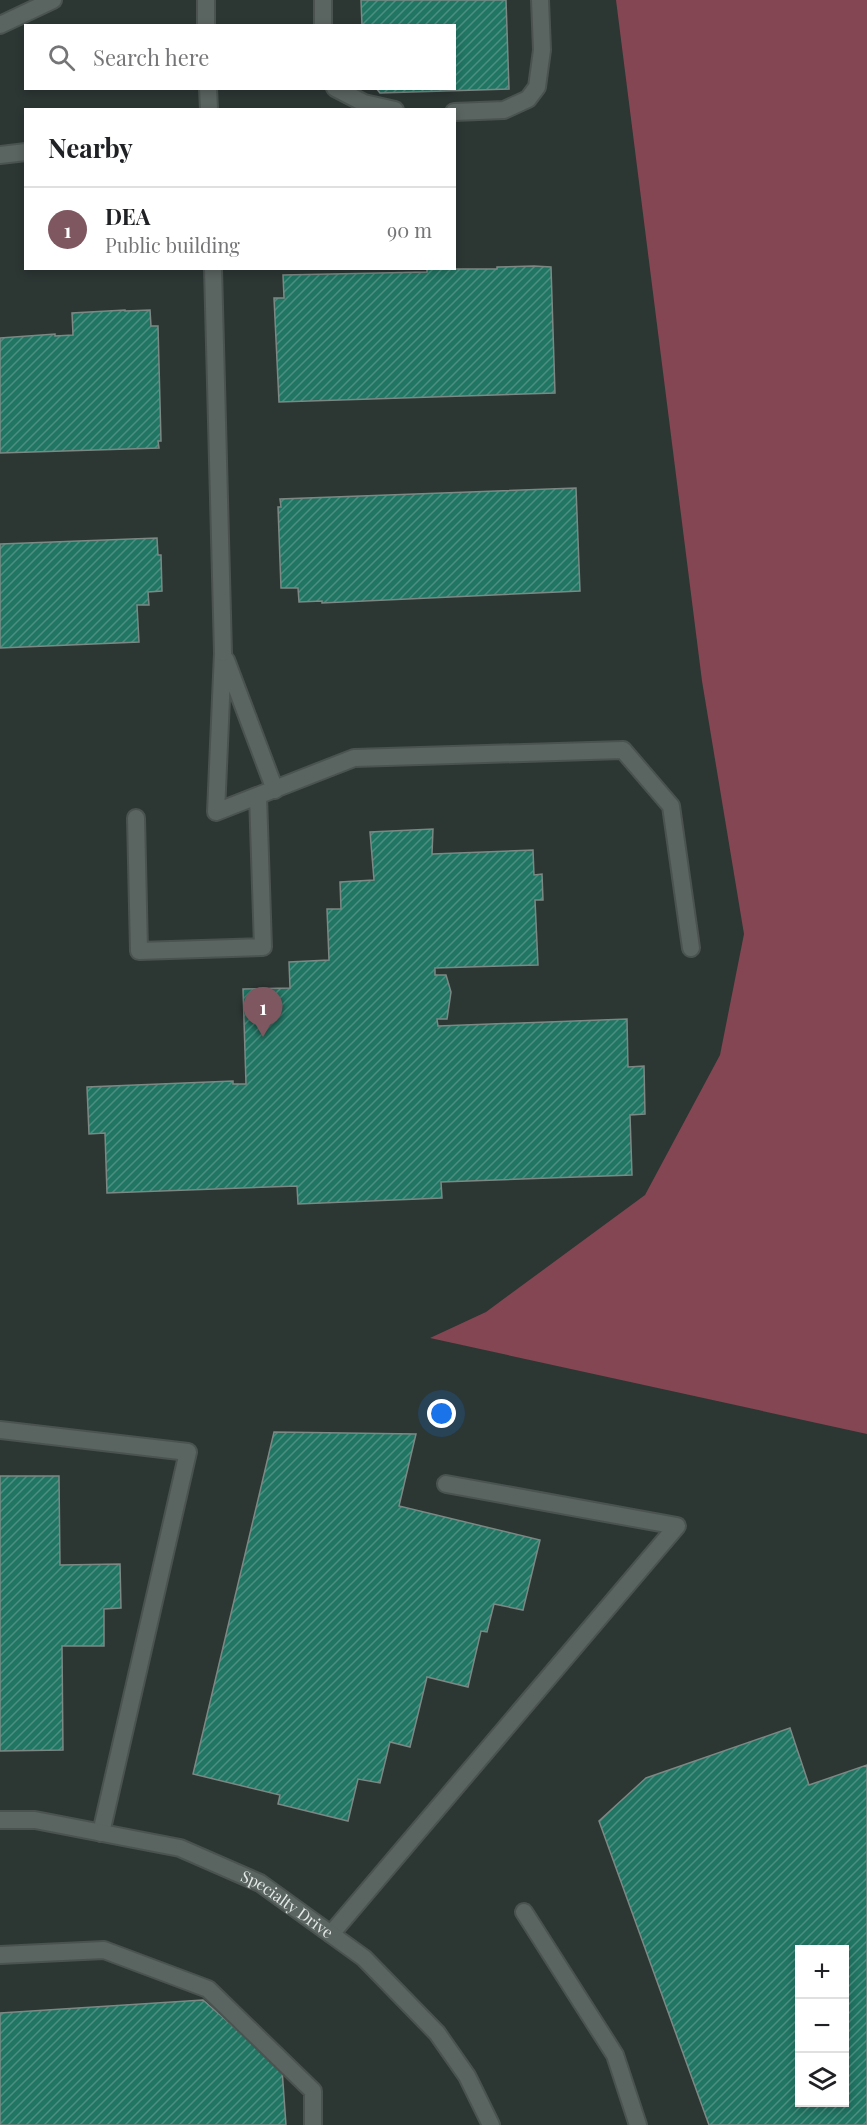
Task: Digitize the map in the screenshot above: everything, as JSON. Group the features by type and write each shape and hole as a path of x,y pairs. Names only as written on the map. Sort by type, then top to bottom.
{"street":[{"path":"0,25 53,0"},
{"path":"206,0 206,24"},
{"path":"323,0 323,24"},
{"path":"456,112 504,110 528,99 537,87 540,59 540,0"},
{"path":"208,90 208,108"},
{"path":"339,90 364,103 386,108"},
{"path":"0,155 24,152"},
{"path":"213,270 223,653 216,812 354,758 623,750 671,806 691,948"},
{"path":"223,653 275,790"},
{"path":"136,818 139,951 263,947 258,796"},
{"path":"0,1430 188,1452 101,1833"},
{"path":"331,1934 677,1526 446,1484"},
{"name":"Specialty Drive","path":"0,1820 35,1820 180,1848 260,1883 364,1958 437,2033 467,2076 491,2125"},
{"path":"524,1912 615,2055 638,2125"},
{"path":"0,1955 104,1950 208,1989 313,2091 313,2125"}],"shaded area":[{"path":"616,0 867,0 867,1434 430,1338 486,1312 645,1195 720,1055 744,934 702,681"}],"building":[{"path":"361,0 506,0 509,89 380,93 378,90 456,90 456,24 362,24"},
{"path":"497,267 551,267 555,393 279,402 274,298 284,298 283,275 427,272 427,270 497,269"},
{"path":"150,310 151,326 158,326 161,441 158,441 159,448 0,453 0,338 73,335 72,313"},
{"path":"576,488 580,591 322,603 322,601 299,602 298,588 281,588 278,507 281,507 280,499"},
{"path":"157,538 158,555 161,555 162,591 148,592 149,605 137,605 139,642 0,648 0,544"},
{"path":"433,829 432,854 533,850 534,875 542,874 543,900 535,900 538,965 435,968 435,975 446,975 451,992 447,1019 437,1019 438,1026 627,1019 628,1067 644,1066 645,1114 630,1115 632,1175 441,1182 442,1198 298,1204 297,1186 107,1193 105,1133 89,1134 87,1087 233,1081 233,1084 246,1084 243,989 290,988 289,962 329,960 327,909 341,909 340,882 374,880 370,832"},
{"path":"274,1432 416,1434 399,1506 540,1540 523,1610 494,1604 487,1632 481,1631 468,1687 427,1677 410,1747 390,1742 380,1783 358,1779 348,1821 278,1804 280,1795 193,1774"},
{"path":"0,1476 59,1476 60,1565 120,1564 121,1608 104,1609 104,1646 62,1646 63,1750 0,1751"},
{"path":"790,1728 809,1785 867,1765 867,2125 709,2125 599,1821 646,1778"},
{"path":"203,2000 282,2069 286,2125 0,2125 0,2013"}],"place":[{"name":"DEA","path":"263,1037"}]}
